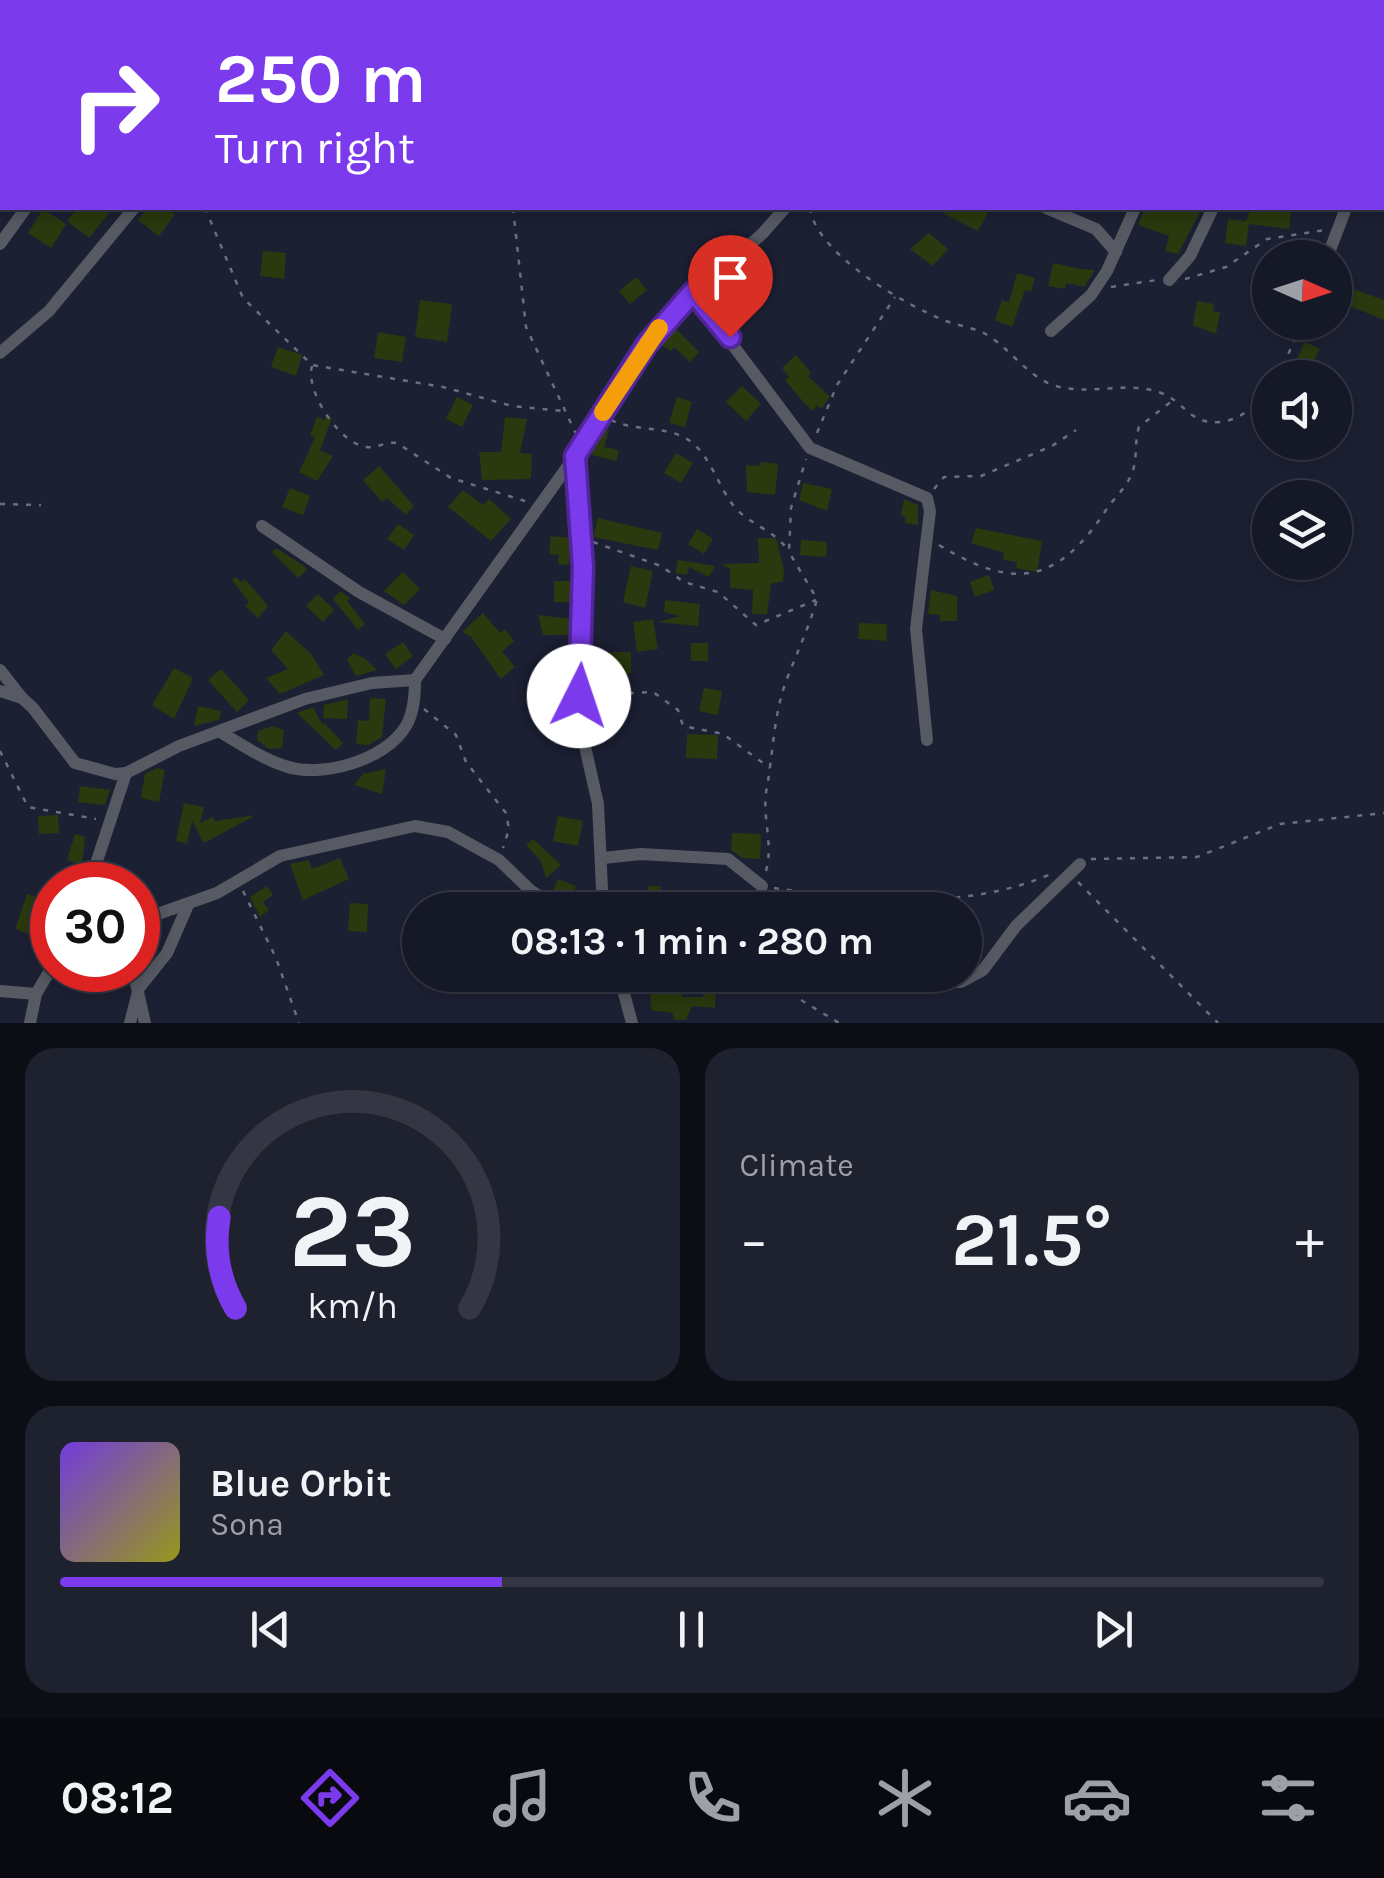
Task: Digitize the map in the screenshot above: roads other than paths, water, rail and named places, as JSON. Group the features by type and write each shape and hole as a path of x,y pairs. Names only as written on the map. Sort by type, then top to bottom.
{"street":[{"path":"0,244 25,210"},
{"path":"0,352 49,311 132,210"},
{"path":"222,732 286,767 326,770 357,761 398,738 414,702 415,680 542,504 668,316 784,210"},
{"path":"1051,210 1096,229 1116,252"},
{"path":"1051,330 1091,295 1134,210"},
{"path":"1169,280 1190,256 1212,210"},
{"path":"1334,240 1345,210"},
{"path":"693,292 810,448 927,498 930,511 916,629 927,740"},
{"path":"578,449 582,538 578,720 598,804 603,892"},
{"path":"262,526 358,592 445,639"},
{"path":"0,670 75,762 104,772 126,773 179,746 305,699 372,683 415,680"},
{"path":"0,692 22,698"},
{"path":"96,862 126,773"},
{"path":"160,914 238,881 280,856 415,826 448,832 499,860 533,892"},
{"path":"603,858 641,854 728,859 762,886"},
{"path":"982,971 1016,926 1075,870"},
{"path":"160,962 188,905"},
{"path":"0,991 36,994 30,1023"},
{"path":"130,1023 138,992"},
{"path":"140,992 144,1023"},
{"path":"624,992 632,1023"}]}
